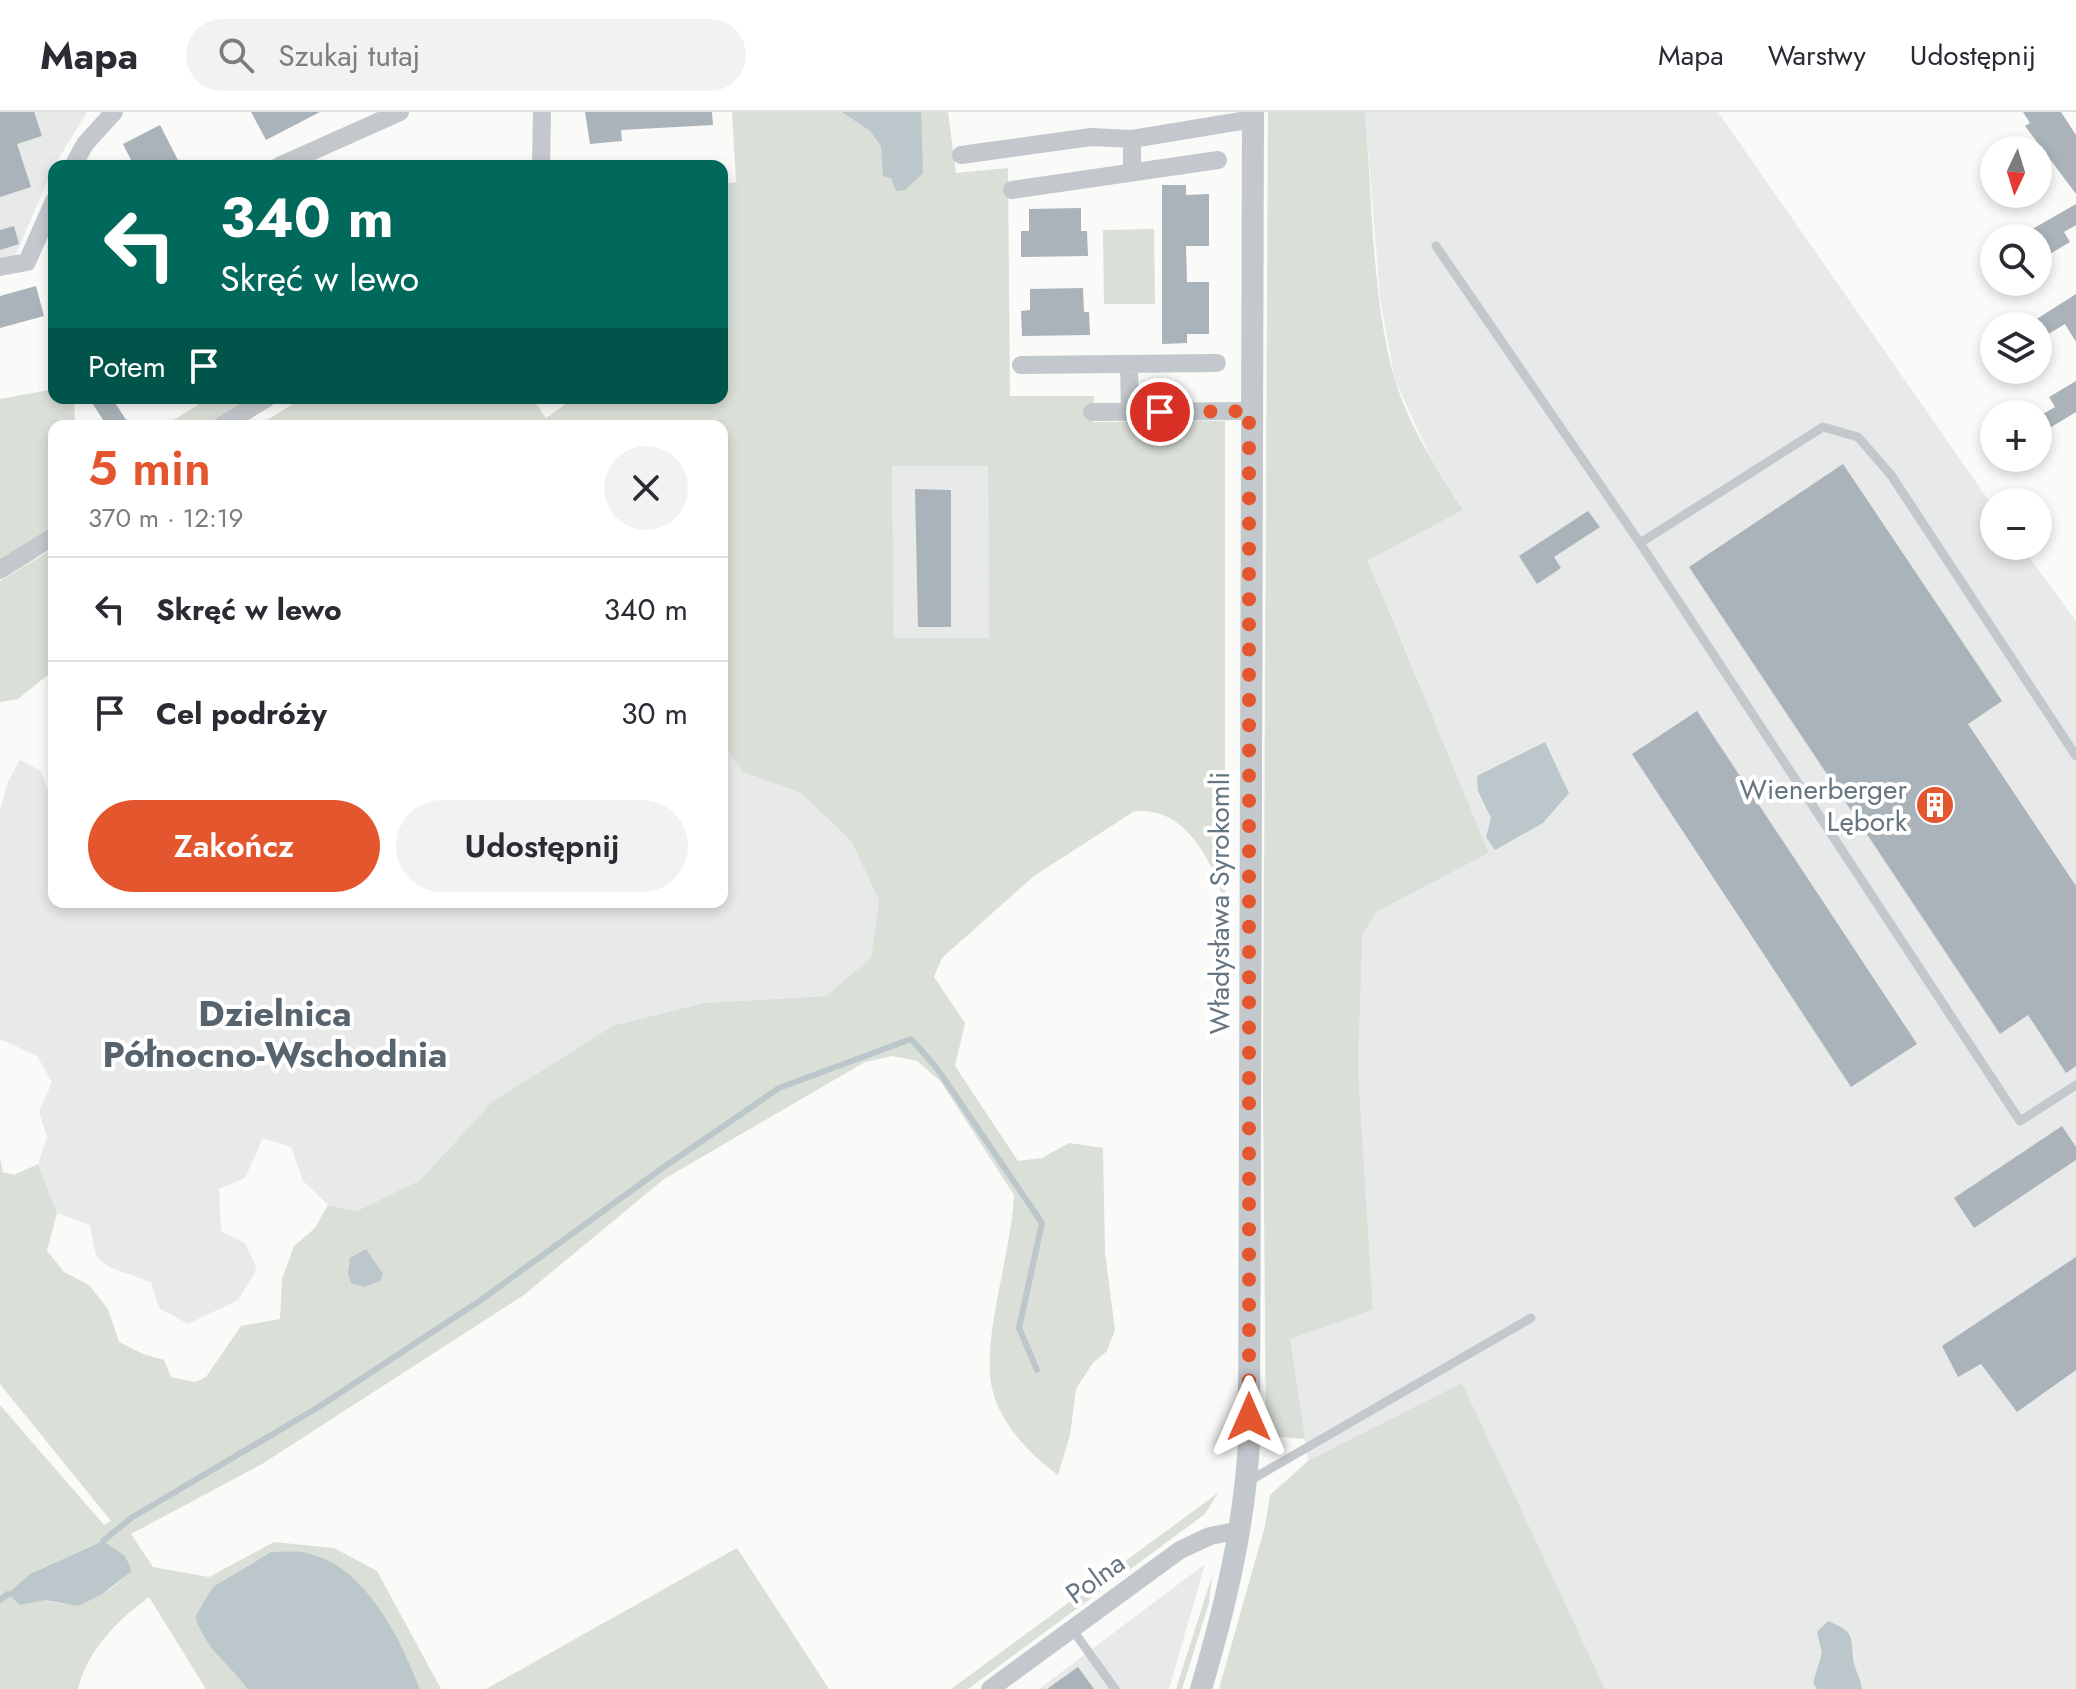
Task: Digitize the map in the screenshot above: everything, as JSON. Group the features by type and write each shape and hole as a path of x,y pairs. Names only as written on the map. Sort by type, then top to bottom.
{"street":[{"path":"76,160 85,144 114,112"},
{"path":"292,160 400,112"},
{"path":"541,160 542,112"},
{"path":"961,155 1091,137 1132,139 1253,116"},
{"name":"Władysława Syrokomli","path":"1201,1689 1221,1627 1241,1530 1246,1483 1249,411 1253,116"},
{"path":"1132,139 1132,172"},
{"path":"1012,190 1218,160"},
{"path":"0,267 27,262 48,215"},
{"path":"1021,365 1217,363"},
{"path":"1129,364 1130,412"},
{"path":"231,420 257,404"},
{"path":"1092,412 1249,411"},
{"path":"0,570 48,540"},
{"name":"Polna","path":"990,1689 1180,1550 1210,1536 1241,1530"}],"lane":[{"path":"1436,246 1640,543 2020,1121 2076,1085"},
{"path":"1640,543 1823,427 1858,437 1891,475 2076,756"},
{"path":"1246,1483 1531,1318"},
{"path":"1072,1629 1115,1689"}],"shaded area":[{"path":"0,112 87,112 58,160 48,160 48,180 16,254 0,258"},
{"path":"732,112 948,112 956,173 1008,168 1010,396 1094,396 1093,422 1225,421 1225,907 1214,873 1195,840 1168,817 1151,812 1133,812 1034,876 942,958 934,977 965,1023 955,1066 1018,1161 1042,1158 1069,1143 1103,1148 1105,1252 1115,1330 1107,1351 1092,1364 1076,1389 1070,1435 1058,1475 1036,1457 1007,1423 994,1397 991,1383 991,1340 1014,1195 941,1082 917,1061 892,1056 865,1062 664,1179 524,1295 262,1464 131,1534 153,1567 209,1577 274,1542 334,1548 377,1571 441,1689 420,1689 394,1634 356,1582 333,1564 307,1553 278,1553 230,1577 212,1593 195,1617 206,1640 247,1689 206,1689 149,1597 105,1637 89,1661 78,1689 0,1689 0,1405 104,1525 111,1521 0,1384 0,1158 3,1172 14,1175 38,1164 57,1213 47,1251 64,1272 89,1285 108,1309 119,1342 164,1360 171,1377 195,1382 206,1377 241,1326 280,1319 282,1279 294,1246 315,1228 328,1205 357,1211 420,1180 492,1102 613,1026 705,1003 826,996 871,958 879,900 851,841 801,793 743,772 728,752 728,420 267,420 293,404 536,404 546,418 566,404 728,404 728,183 736,182","holes":["892,466 988,466 989,638 894,638","103,1541 132,1570 102,1594 71,1604 45,1600 30,1574"]},
{"path":"842,112 921,112 923,173 905,190 896,191 891,178 883,176 881,146 870,131"},
{"path":"1268,112 1365,112 1377,283 1387,350 1395,380 1416,431 1463,510 1368,560 1489,853 1376,912 1362,936 1358,1068 1373,1310 1290,1339 1305,1439 1266,1436 1263,1087"},
{"path":"1365,112 1718,112 1980,488 1980,560 2031,560 2076,621 2076,1689 1605,1689 1462,1384 1308,1461 1289,1339 1373,1310 1358,1068 1361,936 1376,912 1489,853 1368,559 1463,510 1432,461 1395,380 1380,298"},
{"path":"1154,229 1155,304 1104,304 1103,230"},
{"path":"48,390 48,404 74,404 75,420 48,420 48,530 0,563 0,399"},
{"path":"199,404 242,404 217,420 174,420"},
{"path":"988,465 989,638 894,639 892,466"},
{"path":"48,552 48,675 18,699 0,702 0,581"},
{"path":"1545,742 1569,793 1543,823 1495,850 1486,837 1491,818 1478,791 1477,776"},
{"path":"728,752 743,772 801,793 851,841 879,900 871,958 827,996 705,1003 492,1102 420,1180 357,1211 328,1205 303,1181 291,1147 263,1138 245,1178 219,1189 221,1231 245,1243 257,1269 238,1300 188,1324 159,1308 151,1282 109,1267 96,1256 90,1225 57,1213 38,1164 47,1137 39,1112 52,1082 37,1056 0,1039 0,810 7,784 20,760 41,771 48,791 48,908 728,908"},
{"path":"366,1249 383,1274 380,1281 364,1287 351,1283 348,1274 350,1258"},
{"path":"1462,1383 1605,1689 1219,1689 1265,1526 1270,1495 1308,1461"},
{"path":"1218,1493 1205,1514 968,1689 951,1689"},
{"path":"103,1541 125,1556 132,1571 101,1595 78,1606 45,1600 20,1605 8,1594 30,1574"},
{"path":"737,1548 829,1689 486,1689"},
{"path":"271,1552 302,1552 344,1570 377,1605 402,1647 420,1689 247,1689 206,1640 195,1617 213,1587"},
{"path":"1205,1564 1169,1689 1039,1689"},
{"path":"1212,1576 1209,1603 1182,1689 1176,1689"},
{"path":"1828,1621 1849,1634 1862,1689 1817,1689 1813,1683 1822,1653 1817,1632"}],"building":[{"path":"0,112 34,112 42,136 17,144 31,187 0,197"},
{"path":"251,112 320,112 266,140"},
{"path":"585,112 712,112 713,125 621,130 622,141 590,144"},
{"path":"2023,112 2061,112 2076,135 2076,194 2052,162 2052,136 2032,136 2025,126 2030,123"},
{"path":"160,125 178,160 131,160 123,144"},
{"path":"1162,185 1186,185 1186,195 1209,194 1209,246 1186,246 1187,282 1209,282 1209,334 1187,334 1187,343 1162,344"},
{"path":"2076,204 2076,225 2064,232 2070,242 2052,253 2052,224 2041,224"},
{"path":"1081,208 1081,231 1087,231 1088,256 1021,257 1021,231 1029,231 1029,209"},
{"path":"14,226 19,244 0,250 0,230"},
{"path":"36,286 44,316 0,328 0,296"},
{"path":"1083,288 1084,312 1089,312 1090,335 1022,336 1021,311 1030,310 1030,289"},
{"path":"2076,294 2076,342 2065,324 2052,332 2052,312 2048,312"},
{"path":"2076,381 2076,412 2052,427 2052,409 2055,407 2049,397"},
{"path":"93,404 116,404 126,420 103,420"},
{"name":"Wienerberger Lębork","path":"1843,464 2002,701 1968,724 2076,886 2076,1066 2066,1073 2028,1015 2000,1034 1689,567"},
{"path":"915,489 951,490 951,627 918,627"},
{"path":"1588,511 1600,527 1554,557 1561,568 1537,584 1519,556"},
{"path":"1697,711 1917,1044 1851,1087 1632,754"},
{"path":"2062,1126 2076,1147 2076,1160 1974,1228 1954,1198"},
{"path":"2076,1257 2076,1370 2017,1412 1981,1364 1958,1377 1942,1346"},
{"path":"1078,1667 1094,1689 1047,1689"}],"waterway":[{"path":"103,1541 131,1518 317,1408 481,1300 661,1169 779,1088 911,1039 936,1067 1042,1223 1019,1328 1037,1370"},
{"path":"0,1600 8,1594"}],"place":[{"name":"Wienerberger Lębork","path":"1935,805"}],"district":[{"name":"Dzielnica Północno-Wschodnia","path":"275,1034"}],"route":[{"path":"1160,412 1249,411 1249,1417"}]}
